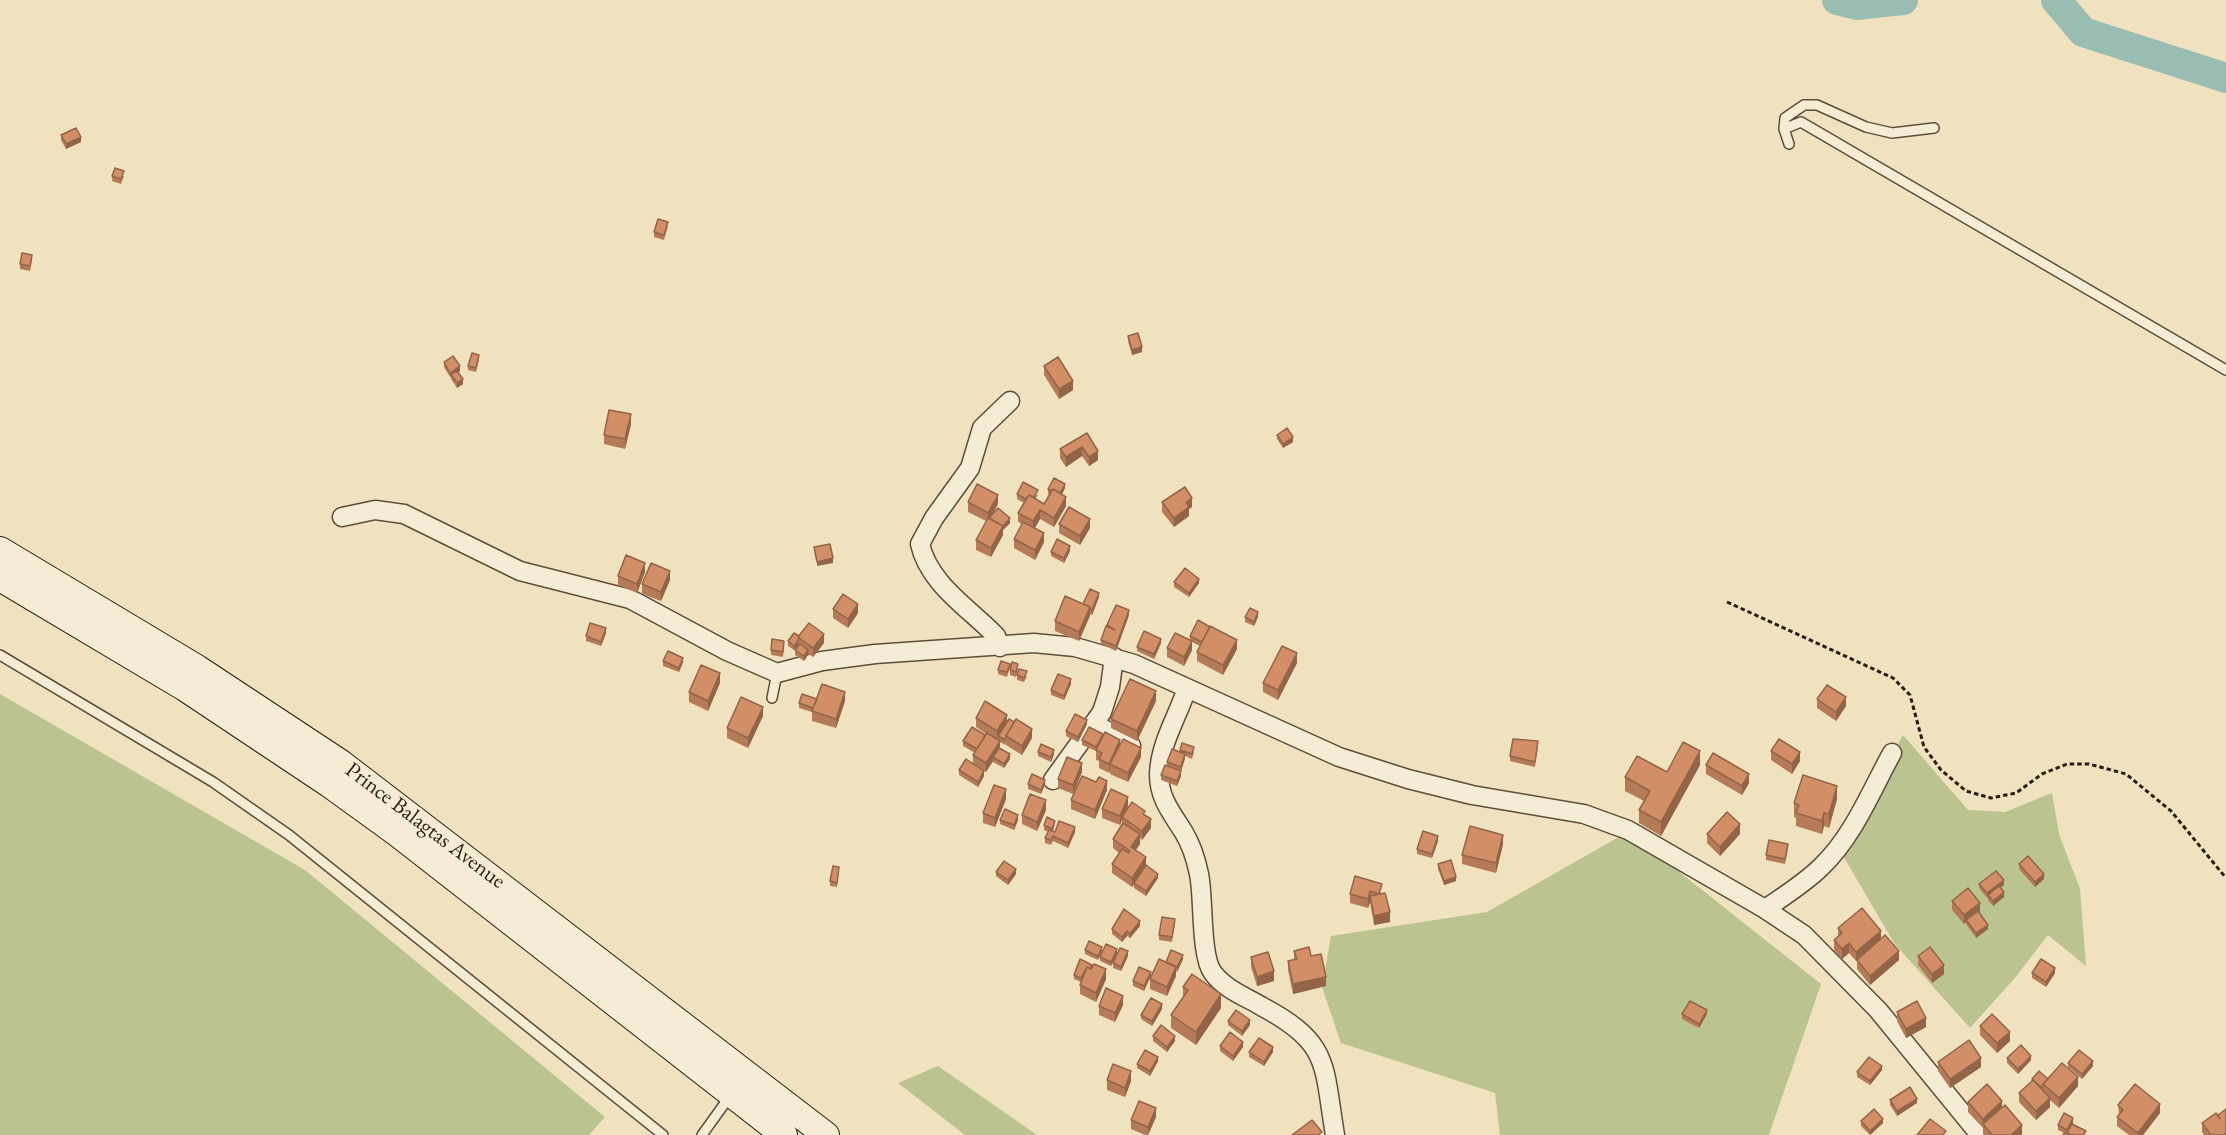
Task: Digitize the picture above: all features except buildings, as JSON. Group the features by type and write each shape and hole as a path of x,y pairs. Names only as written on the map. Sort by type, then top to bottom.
{"main road":[{"name":"Prince Balagtas Avenue","path":"0,550 272,716 412,815 731,1094 784,1135"},
{"name":"Prince Balagtas Avenue","path":"0,578 259,735 398,834 545,933 826,1135"}],"street":[{"path":"1000,647 996,636 940,583 923,558 920,544 934,518 970,468 976,442 982,429 1010,402"},
{"path":"342,517 375,510 404,514 520,571 630,599 727,651 777,673 822,661 875,654 1034,643 1059,645 1114,657 1339,757 1419,782 1472,795 1552,807 1628,830 1765,909 1804,935 1878,1010 1980,1135"},
{"path":"1053,780 1102,712 1110,687 1114,657"},
{"path":"1187,688 1161,757 1159,776 1161,794 1169,813 1183,831 1194,853 1203,897 1206,948 1211,971 1227,988 1265,1008 1310,1038 1319,1052 1325,1072 1335,1135"},
{"path":"1094,723 1131,746"},
{"path":"1765,909 1829,860 1858,815 1892,753"}],"lane":[{"path":"1789,144 1784,129 1785,118 1804,105 1817,105 1866,127 1892,133 1934,128"},
{"path":"1784,129 1801,122 2226,370"},
{"path":"0,655 213,782 290,835 663,1135"},
{"path":"772,698 777,673"},
{"path":"702,1135 731,1094"}],"path":[{"path":"1727,602 1893,678 1910,695 1924,747 1941,770 1966,791 1991,798 2016,793 2042,774 2067,764 2089,764 2126,774 2171,811 2226,878"}],"green space":[{"path":"0,694 305,870 605,1117 589,1135 0,1135"},
{"path":"1903,735 1968,810 2005,812 2052,793 2059,834 2080,889 2086,966 2048,935 2014,979 1970,1028 1894,943 1842,854"},
{"path":"1624,834 1673,867 1821,984 1769,1135 1500,1135 1495,1093 1341,1043 1322,987 1331,936 1487,912"},
{"path":"938,1066 1037,1135 965,1135 898,1083"}],"waterway":[{"path":"1837,0 1857,5 1903,0"},
{"path":"2056,0 2083,32 2226,78"}]}
